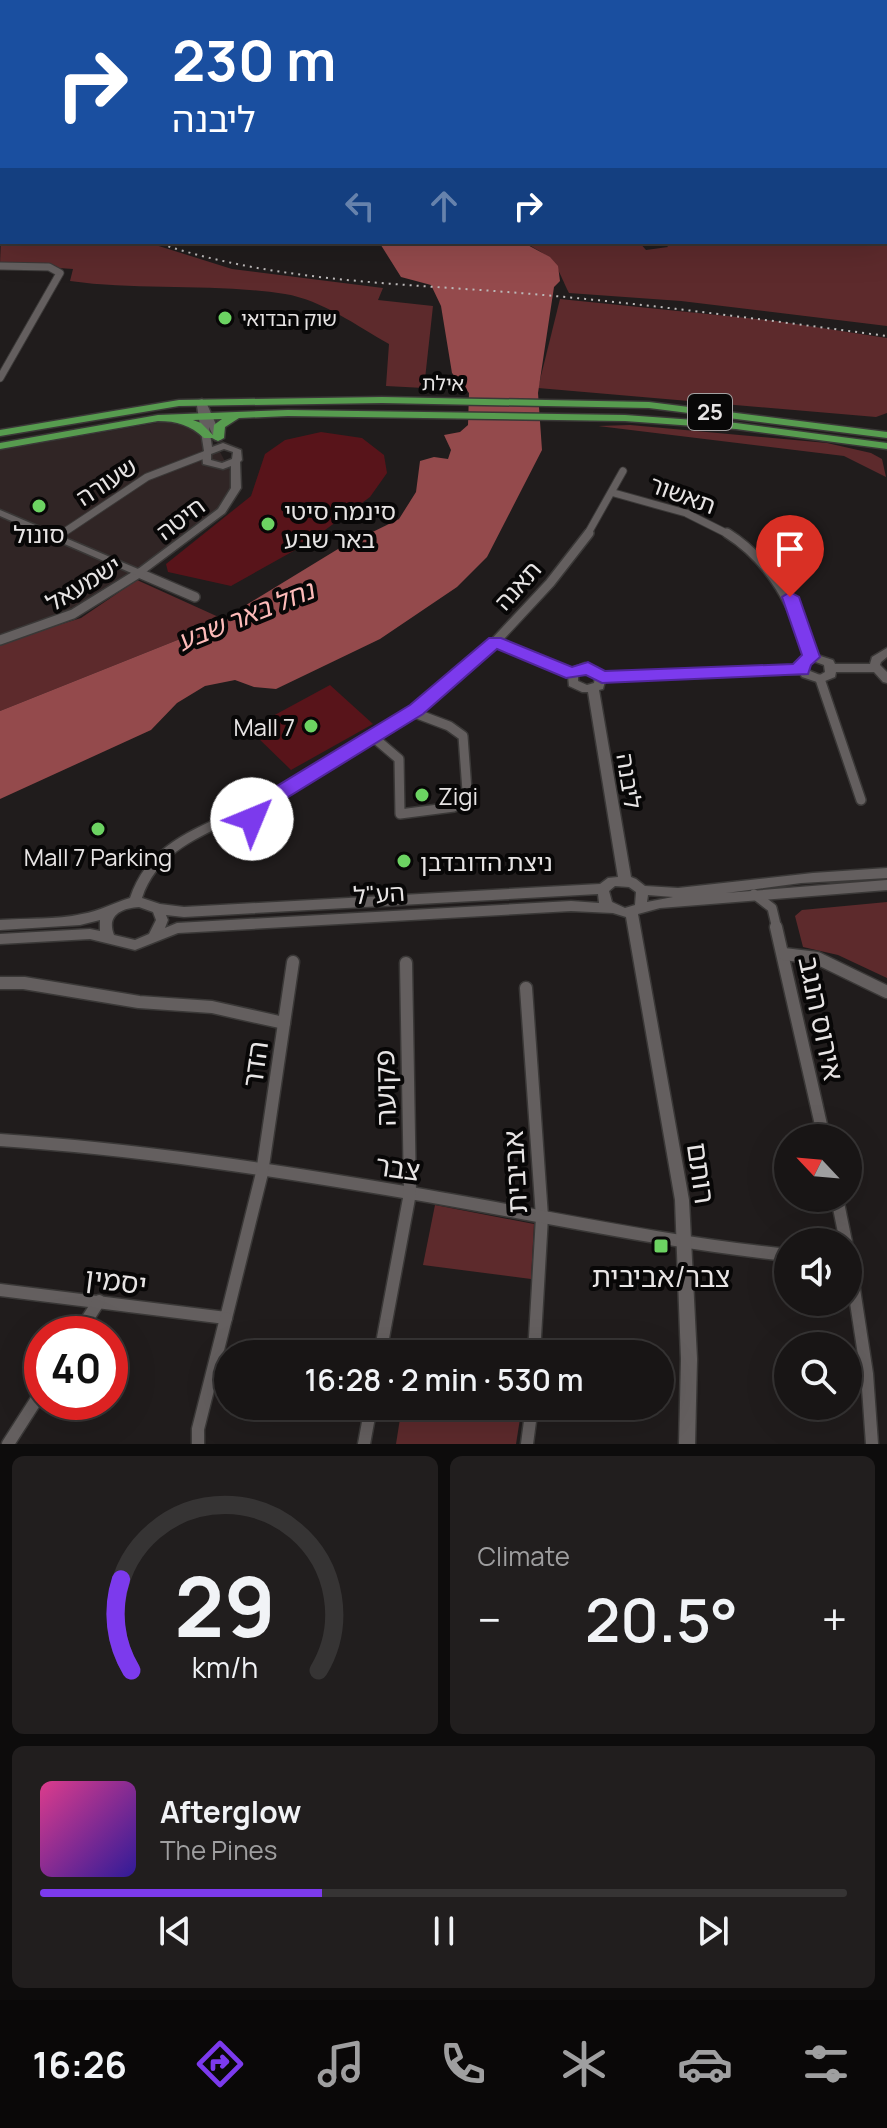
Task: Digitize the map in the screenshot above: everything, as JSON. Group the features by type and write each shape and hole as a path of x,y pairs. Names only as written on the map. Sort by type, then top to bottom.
{"highway":[{"name":"אילת","path":"0,448 204,410 455,402 662,406 887,432"},
{"name":"אילת","path":"0,433 143,407 245,413 565,416 709,424 887,446"},
{"path":"218,440 218,429 225,420 245,413"},
{"path":"158,418 190,422 218,440"},
{"path":"0,423 28,428"},
{"path":"835,439 887,455"}],"street":[{"path":"0,266 49,267 60,273 0,377"},
{"path":"204,410 218,440 239,452 235,462 236,488"},
{"path":"210,459 218,440"},
{"path":"210,459 218,440"},
{"name":"חיטה","path":"210,459 235,462"},
{"name":"חיטה","path":"139,573 222,511 236,488 233,479 210,459"},
{"name":"שעורה","path":"60,536 147,477 179,464 210,459"},
{"name":"תאנה","path":"135,900 139,881 163,855 190,835 230,818 230,809 239,803 255,808 412,712 495,642 565,565 614,493 623,471"},
{"name":"תאשור","path":"614,493 700,518 744,543 770,568 790,597 811,657"},
{"name":"ישמעאל","path":"0,510 195,597"},
{"name":"ישמעאל","path":"0,640 51,626 81,613 139,573"},
{"path":"495,642 572,674 588,668 602,677 802,670 820,679 830,676 832,668"},
{"path":"885,652 876,660 876,668 887,679"},
{"path":"802,670 802,662 811,657 824,659 832,668 876,668"},
{"path":"572,674 571,679 576,686 593,689 602,683 602,677"},
{"path":"820,679 861,800"},
{"name":"ליבנה","path":"593,689 625,880"},
{"path":"372,736 399,759 400,814 442,813 459,806 469,790 471,773 463,736 449,726 412,712"},
{"path":"887,873 790,879 659,893 642,890 625,880 612,881 603,889 603,900 611,909 636,909 779,891 887,885"},
{"name":"הע\"ל","path":"158,909 184,912 603,889"},
{"path":"636,909 642,890"},
{"path":"754,894 772,908 779,891"},
{"path":"0,925 80,920 111,912 135,900 158,909 162,920 152,938 135,945 90,934 0,939"},
{"name":"הע\"ל","path":"152,938 177,928 426,912 571,906 611,909"},
{"name":"אירוס הנגב","path":"772,908 821,1124"},
{"name":"רותם","path":"636,909 682,1200 689,1359 687,1444"},
{"path":"110,939 105,926 111,912"},
{"path":"784,954 817,958 887,992"},
{"name":"הדר","path":"262,1173 293,962"},
{"name":"פקועה","path":"383,1340 410,1193 406,963"},
{"path":"0,983 68,988 139,1002 191,1004 284,1023"},
{"name":"אביבית","path":"526,988 542,1217 535,1340"},
{"name":"צבר","path":"0,1140 104,1147 410,1193 683,1244 774,1254"},
{"path":"198,1436 262,1173"},
{"name":"יסמין","path":"0,1290 226,1318"},
{"path":"89,1316 99,1301"},
{"path":"858,1316 867,1374 872,1444"},
{"path":"8,1444 24,1419"},
{"path":"364,1444 368,1420"},
{"path":"527,1444 530,1420"}],"shaded area":[{"path":"1,244 152,244 232,269 383,288 378,300 433,306 424,388 386,386 389,344 339,314 299,297 231,289 97,284 70,281 73,269 0,264"},
{"path":"527,244 641,244 646,250 668,247 666,244 887,244 887,326 681,301 569,293 554,263"},
{"path":"560,299 776,321 887,338 887,413 876,417 538,388"},
{"path":"163,422 187,426 218,448 231,473 233,493 226,504 82,610 0,641 0,450"},
{"path":"630,425 827,443 871,453 882,459 886,477 844,456 598,426"},
{"path":"137,580 223,619 210,627 0,711 0,643 81,618"},
{"path":"887,902 887,978 838,955 803,947 795,916 802,910"},
{"path":"435,1205 534,1224 531,1279 423,1265"},
{"path":"400,1420 520,1420 516,1444 396,1444"}],"water":[{"name":"נחל באר שבע","path":"380,244 526,244 550,257 558,266 560,281 554,287 538,393 542,450 487,557 457,587 380,639 276,689 254,687 235,680 205,686 177,703 151,730 0,799 0,711 210,627 338,549 399,519 416,492 420,461 434,457 448,459 451,450 444,435 460,432 468,425 469,393 452,373 441,306 431,285 401,277"}],"building":[{"name":"סינמה סיטי באר שבע","path":"321,432 362,438 384,455 387,473 370,497 306,544 231,586 168,572 166,564 251,496 265,454 285,440"},
{"name":"Mall 7","path":"330,685 373,724 291,770 249,729"}],"railway":[{"path":"162,244 244,265 335,279 612,302 887,336"}],"place":[{"name":"שוק הבדואי","path":"225,318"},
{"name":"סונול","path":"39,506"},
{"name":"סינמה סיטי באר שבע","path":"268,524"},
{"name":"Mall 7","path":"311,726"},
{"name":"Zigi","path":"422,795"},
{"name":"Mall 7 Parking","path":"98,829"},
{"name":"ניצת הדובדבן","path":"404,861"},
{"name":"צבר/אביבית","path":"661,1246"}],"route":[{"path":"252,819 256,814 255,808 417,709 495,642 572,674 578,669 588,668 602,677 802,670 802,662 811,657 801,621 790,597"}]}
